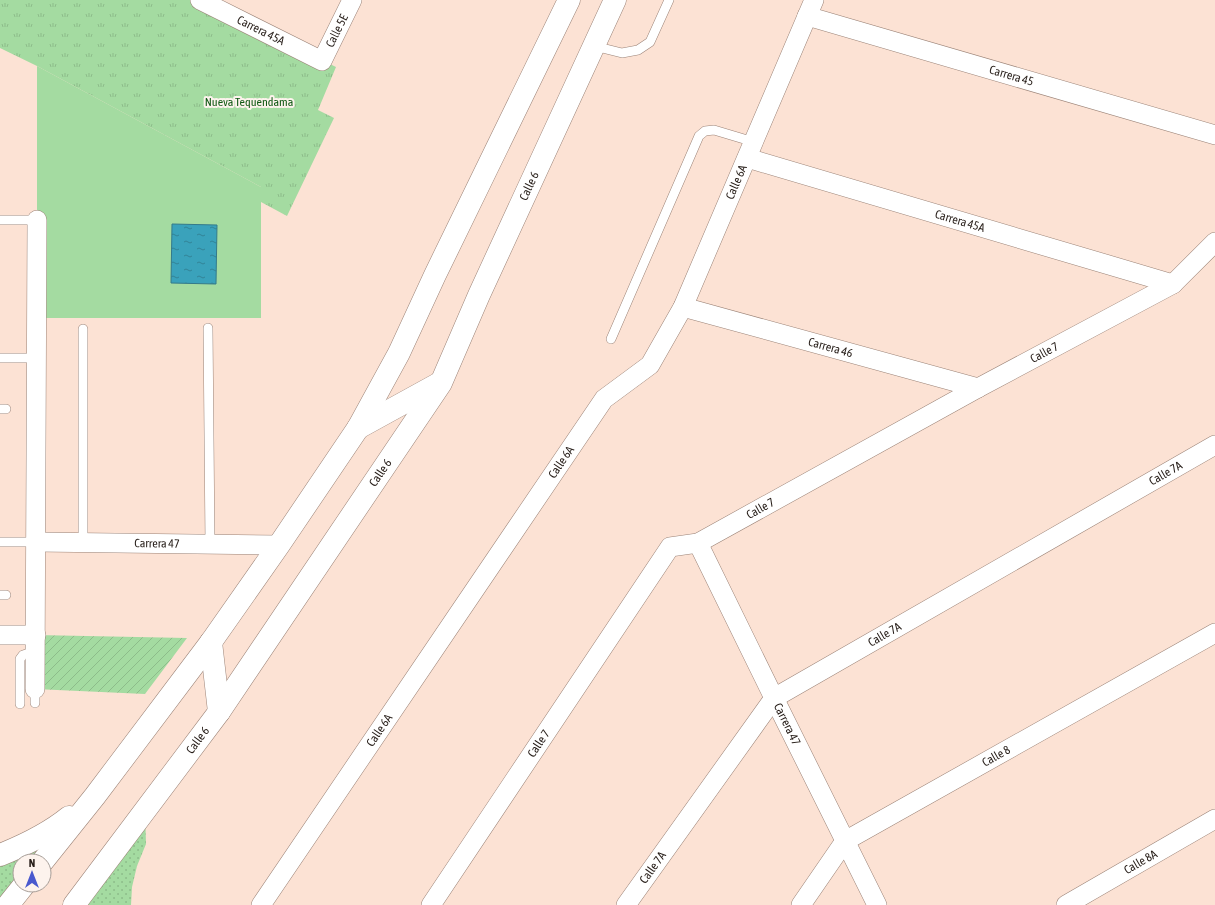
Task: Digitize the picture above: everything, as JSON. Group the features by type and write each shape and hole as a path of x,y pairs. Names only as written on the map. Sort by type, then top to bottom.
{"main road":[{"path":"50,853 211,642 358,428 399,353 435,275 569,0"},
{"name":"Calle 6","path":"74,905 219,712 441,383 486,280 615,0"},
{"path":"358,428 441,383"},
{"path":"211,642 219,712"},
{"path":"0,855 40,837 61,824 95,796"},
{"path":"8,905 18,893"}],"street":[{"name":"Carrera 45A","path":"200,0 322,61"},
{"name":"Calle 5E","path":"322,61 352,0"},
{"name":"Carrera 45","path":"811,8 1215,134"},
{"name":"Calle 6A","path":"261,905 604,399 650,365 683,307 811,8"},
{"name":"Carrera 45A","path":"750,150 1173,284"},
{"path":"35,696 37,220"},
{"name":"Calle 7","path":"431,905 670,547 698,543 978,388 1173,284 1215,242"},
{"name":"Carrera 46","path":"683,307 978,388"},
{"name":"Calle 7A","path":"626,905 774,698 1215,445"},
{"name":"Carrera 47","path":"36,542 279,545"},
{"name":"Carrera 47","path":"698,543 877,905"},
{"name":"Calle 8","path":"801,905 846,842 1215,633"},
{"path":"0,635 36,643"},
{"name":"Calle 8A","path":"1066,905 1215,819"}],"lane":[{"path":"594,46 622,53 638,50 650,42 669,0"},
{"path":"611,339 699,136 705,131 714,130 750,150"},
{"path":"0,220 37,220"},
{"path":"208,328 210,544"},
{"path":"83,329 83,542"},
{"path":"0,358 36,358"},
{"path":"0,542 36,542"},
{"path":"20,704 20,659 36,643"}],"green space":[{"name":"Nueva Tequendama","path":"0,0 200,0 336,67 318,110 334,118 287,216 261,202 261,187 37,66 0,48"},
{"path":"37,66 261,187 261,318 37,318"},
{"path":"36,635 187,638 145,694 35,689"},
{"path":"145,811 146,844 137,866 132,887 131,905 74,905"},
{"path":"40,837 42,853 12,853 12,893 0,905 0,855"}],"water":[{"path":"172,224 217,225 216,284 171,283"}]}
